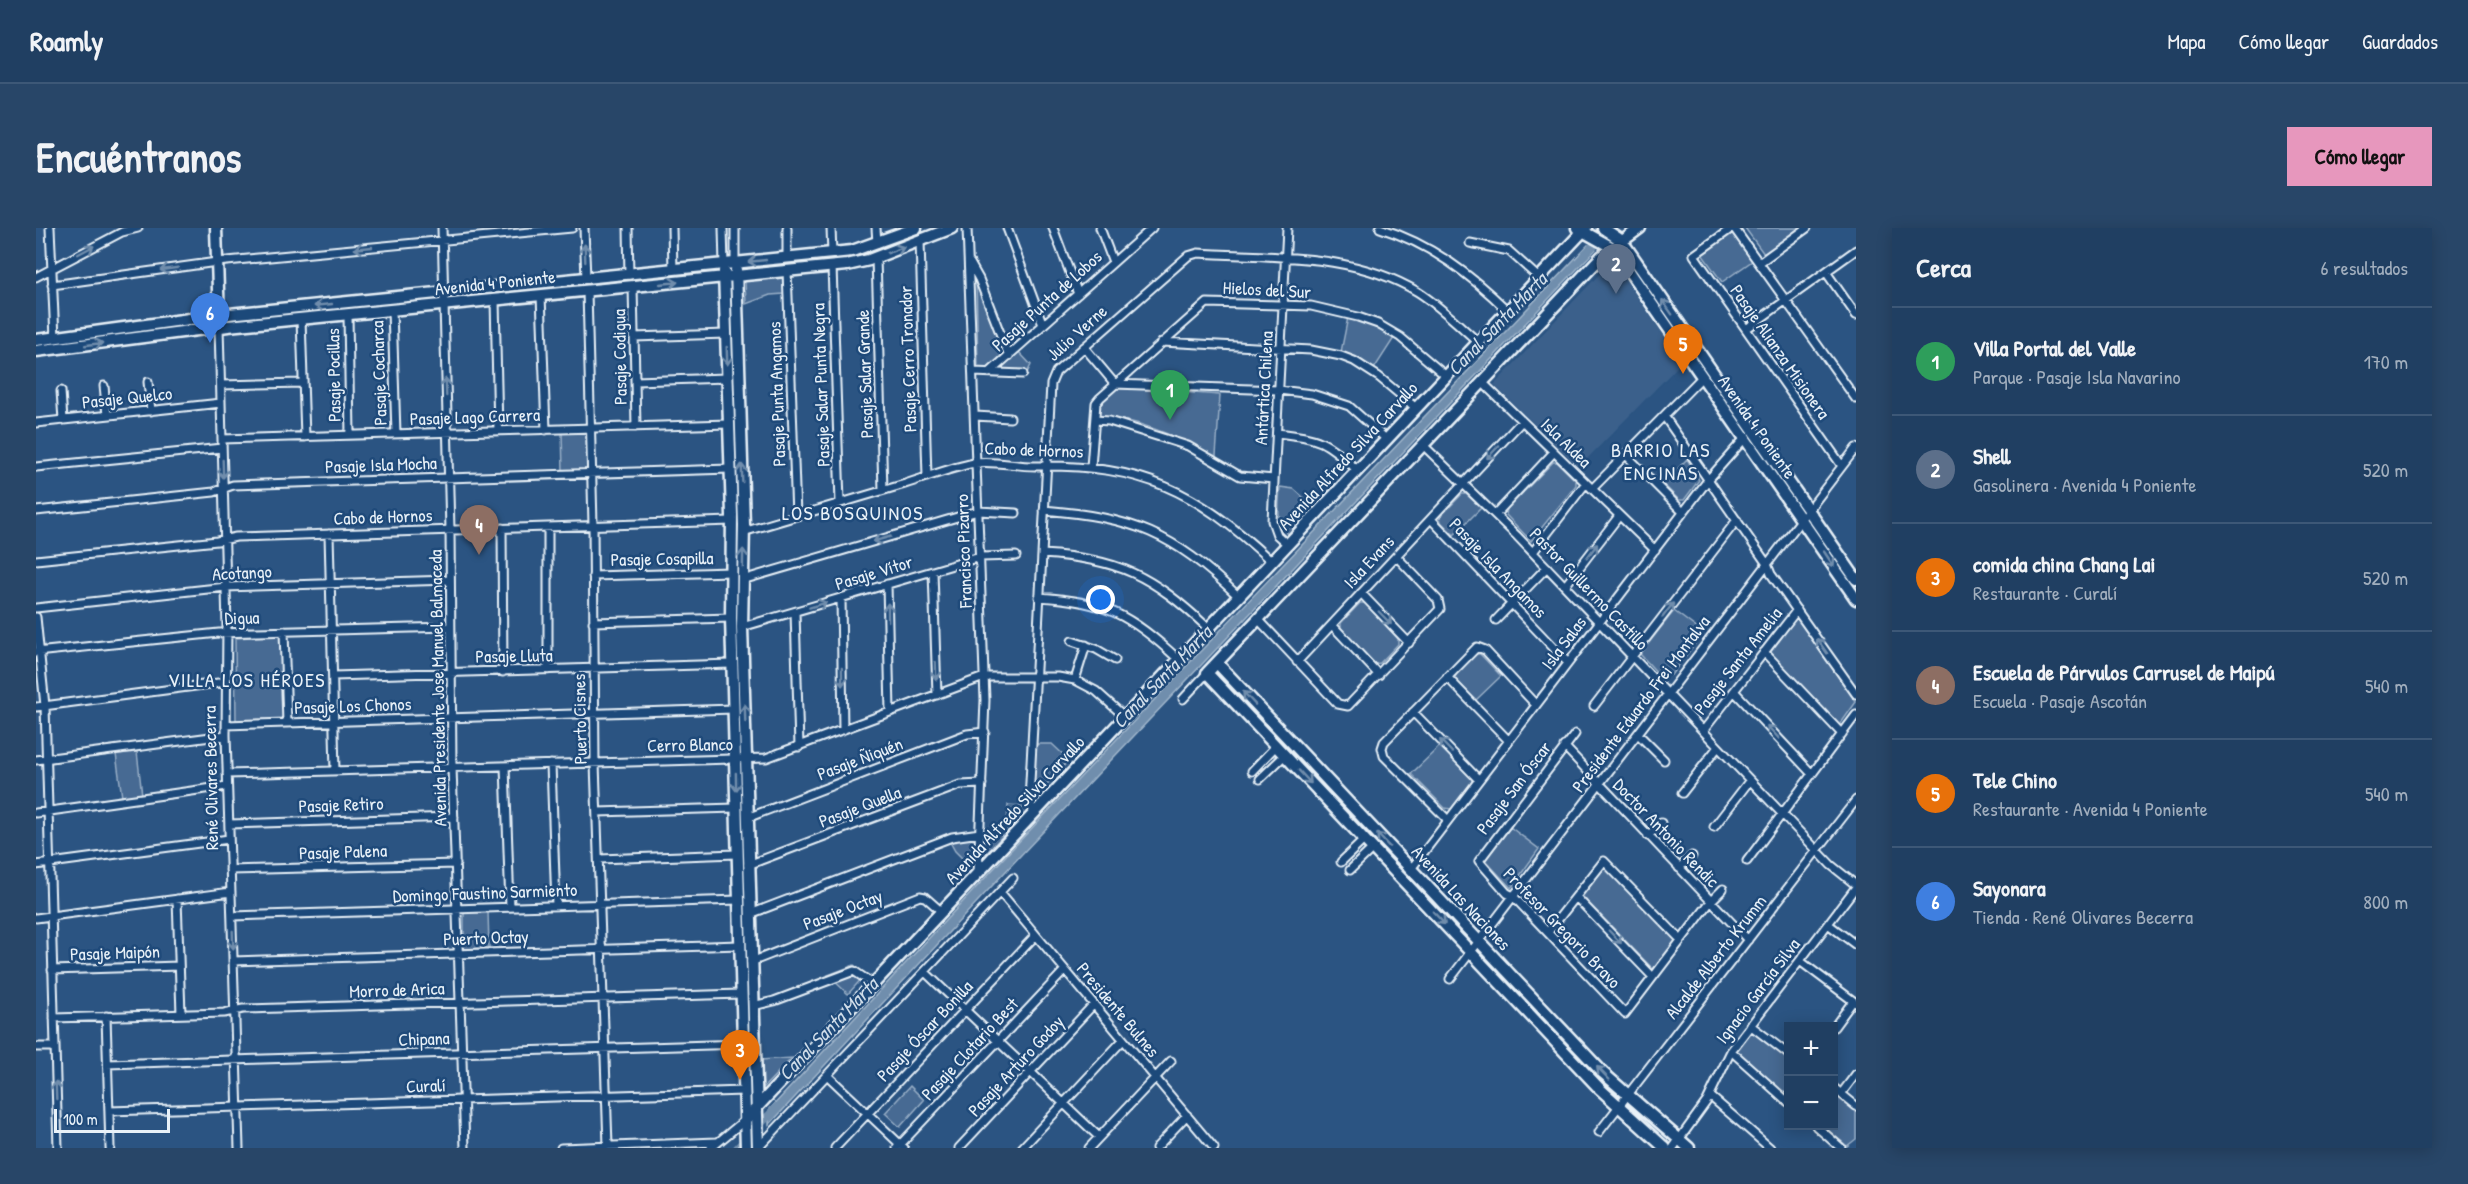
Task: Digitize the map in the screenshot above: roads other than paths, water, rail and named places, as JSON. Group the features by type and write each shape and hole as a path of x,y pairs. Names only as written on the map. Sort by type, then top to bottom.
{"street":[{"path":"50,228 55,338"},
{"path":"36,277 122,232 138,228"},
{"name":"René Olivares Becerra","path":"216,228 227,633 227,786 239,1148"},
{"name":"Avenida Presidente Jose Manuel Balmaceda","path":"442,228 450,530 452,767 465,1148"},
{"path":"52,285 217,262 572,228"},
{"path":"584,228 586,279"},
{"path":"628,228 629,275"},
{"path":"672,228 674,270"},
{"path":"723,228 732,521 732,664 734,709 747,818 758,1144"},
{"path":"735,228 743,532 741,759 736,808 746,1148"},
{"path":"787,228 787,258"},
{"path":"831,228 832,253"},
{"path":"876,228 877,244"},
{"name":"Avenida 4 Poniente","path":"36,340 219,321 444,293 852,251 877,244 916,228"},
{"name":"Avenida 4 Poniente","path":"36,351 219,321 301,319 348,315 854,264 876,258 952,228"},
{"name":"Francisco Pizarro","path":"967,228 985,732 978,873"},
{"path":"1007,228 1043,325"},
{"path":"1053,228 1078,294"},
{"path":"1100,228 1113,262"},
{"name":"Antártica Chilena","path":"1287,228 1272,521 1277,535 1287,544"},
{"path":"1380,228 1416,242 1446,259 1482,286 1508,310"},
{"name":"Avenida 4 Poniente","path":"1603,228 1809,510 1856,579"},
{"path":"1183,699 1614,242 1640,228"},
{"path":"1733,228 1856,399"},
{"name":"Pasaje Alianza Misionera","path":"1733,228 1694,255 1842,466"},
{"path":"1759,263 1807,228"},
{"name":"Pasaje Punta de Lobos","path":"989,373 1149,229"},
{"name":"Avenida 4 Poniente","path":"1584,230 1614,242 1702,377 1856,599"},
{"name":"Avenida Alfredo Silva Carvallo","path":"711,1148 745,1123 757,1111 1034,812 1584,230"},
{"name":"Pasaje Cerro Tronador","path":"920,241 927,477"},
{"path":"1470,243 1509,251 1539,278"},
{"path":"1746,329 1856,250"},
{"name":"Julio Verne","path":"1034,812 1029,801 1052,377 1191,254 1343,263 1386,277 1431,301 1478,342"},
{"name":"Pasaje Salar Grande","path":"876,258 884,490"},
{"path":"970,263 979,279 1009,356"},
{"name":"Pasaje Salar Punta Negra","path":"831,266 840,503"},
{"name":"Pasaje Punta Angamos","path":"787,270 796,516"},
{"path":"1826,272 1856,315"},
{"name":"Pasaje Codigua","path":"633,286 636,427"},
{"name":"Puerto Cisnes","path":"587,291 593,525 594,713 608,1146"},
{"path":"541,295 546,430"},
{"path":"495,300 498,431"},
{"name":"Hielos del Sur","path":"1091,467 1096,403 1207,303 1320,308 1358,316 1378,324 1409,344 1446,376"},
{"name":"Pasaje Cocharca","path":"392,310 396,434"},
{"name":"Pasaje Pocillas","path":"348,315 350,435"},
{"path":"301,319 305,437"},
{"path":"634,337 726,334"},
{"path":"1162,342 1281,348 1328,353 1354,362 1378,377 1416,408"},
{"path":"1084,347 1115,384 1279,390 1317,395 1341,402 1356,412 1386,439"},
{"path":"973,372 1023,374"},
{"path":"1592,489 1702,377"},
{"path":"635,381 727,378"},
{"path":"148,382 151,411"},
{"name":"Isla Aldea","path":"1482,382 1655,550"},
{"path":"220,385 303,383"},
{"path":"104,386 107,415"},
{"path":"61,391 63,420"},
{"name":"Pasaje Quelco","path":"36,423 221,403"},
{"path":"975,416 1010,418"},
{"path":"1664,416 1856,694"},
{"path":"1095,420 1108,421 1188,446 1240,476 1274,478"},
{"name":"Isla Evans","path":"1297,662 1522,421"},
{"name":"Pasaje Lago Carrera","path":"36,467 222,443 305,437 729,424"},
{"path":"1277,433 1320,440 1357,470"},
{"name":"Isla Salas","path":"1411,869 1683,512 1745,438"},
{"name":"Pastor Guillermo Castillo","path":"1423,445 1496,514 1817,851 1856,886"},
{"name":"Presidente Eduardo Frei Montalva","path":"1450,979 1856,448"},
{"path":"1496,514 1554,452"},
{"path":"1626,455 1683,512"},
{"name":"Cabo de Hornos","path":"743,532 976,463 1091,467 1143,478 1198,502 1234,528 1271,561"},
{"name":"Pasaje Isla Mocha","path":"36,511 214,492 233,485 730,469"},
{"path":"1533,552 1586,483"},
{"path":"1044,510 1106,517 1157,534 1197,559 1238,596"},
{"path":"742,580 978,511 1016,513"},
{"path":"1565,586 1619,516"},
{"name":"Pasaje Isla Angamos","path":"1431,519 1568,663"},
{"path":"1594,706 1737,520"},
{"name":"Cabo de Hornos","path":"36,560 225,539 732,521"},
{"path":"548,527 548,670"},
{"path":"502,528 503,672"},
{"path":"329,534 335,771"},
{"path":"1042,554 1091,558 1129,569 1162,588 1208,628"},
{"name":"Pasaje Vítor","path":"742,627 980,557 1016,556"},
{"path":"1258,619 1338,704 1343,706 1352,704 1439,612 1440,604 1396,556"},
{"path":"1496,620 1547,567"},
{"path":"933,571 937,695"},
{"name":"Pasaje Cosapilla","path":"593,576 731,572"},
{"name":"Acotango","path":"36,608 226,587 450,580"},
{"path":"887,584 890,712"},
{"path":"1361,593 1409,643"},
{"path":"1039,597 1076,600 1112,610 1145,630 1178,659"},
{"path":"841,598 843,730"},
{"name":"Pasaje Santa Amelia","path":"1703,731 1797,610"},
{"path":"795,612 799,747"},
{"path":"36,617 45,706 58,1148"},
{"path":"594,622 731,618"},
{"path":"1332,625 1379,675"},
{"name":"Digua","path":"38,652 227,633 450,627"},
{"path":"284,631 287,723"},
{"path":"1072,641 1086,645 1115,660"},
{"path":"1075,680 1086,645"},
{"path":"1448,820 1383,753 1384,742 1473,650 1481,647 1536,705"},
{"path":"1764,652 1842,734"},
{"name":"Avenida Las Naciones","path":"1217,663 1627,1096 1676,1144 1689,1148"},
{"name":"Pasaje Lluta","path":"333,676 732,664"},
{"name":"Avenida Las Naciones","path":"1207,673 1619,1107 1665,1148"},
{"name":"Cerro Blanco","path":"227,774 769,758 984,677 1075,680 1096,691 1125,717"},
{"path":"1447,677 1509,741"},
{"path":"36,707 226,682"},
{"path":"1734,691 1812,774"},
{"name":"Pasaje Los Chonos","path":"226,725 734,709"},
{"path":"1413,712 1479,780"},
{"path":"1747,861 1856,715"},
{"name":"Pasaje Ñiquén","path":"747,818 967,734 985,732"},
{"name":"Pasaje San Óscar","path":"1479,861 1575,734"},
{"path":"1638,734 1664,760"},
{"path":"36,760 226,735"},
{"name":"Doctor Antonio Rendic","path":"1564,746 1748,940"},
{"path":"1252,771 1276,747"},
{"path":"1682,793 1718,747"},
{"path":"1260,779 1285,755"},
{"path":"551,764 556,906"},
{"path":"506,766 510,907"},
{"path":"1714,827 1750,780"},
{"name":"Pasaje Quella","path":"748,865 960,785 982,784"},
{"path":"36,813 227,786"},
{"name":"Alcalde Alberto Krumm","path":"1599,1132 1856,800"},
{"path":"597,812 736,808"},
{"name":"Pasaje Retiro","path":"229,824 454,817"},
{"path":"1648,836 1660,823"},
{"path":"750,914 952,837 980,833"},
{"path":"36,865 229,839"},
{"path":"1341,862 1365,839"},
{"path":"1350,870 1373,848"},
{"path":"599,859 737,854"},
{"path":"1679,868 1692,856"},
{"name":"Profesor Gregorio Bravo","path":"1479,861 1507,893 1513,896 1625,1014 1653,977"},
{"path":"1548,932 1604,861 1681,940"},
{"name":"Pasaje Palena","path":"230,870 456,864"},
{"path":"758,1144 828,1076 1013,878"},
{"name":"Ignacio García Silva","path":"1676,1144 1710,1096 1731,1051 1856,886"},
{"path":"1576,897 1653,977 1711,901 1723,889"},
{"path":"36,918 231,892"},
{"name":"Presidente Bulnes","path":"1000,892 1214,1148"},
{"name":"Pasaje Octay","path":"751,962 920,896 925,897 942,912"},
{"path":"177,899 180,1014"},
{"name":"Domingo Faustino Sarmiento","path":"232,916 739,900"},
{"path":"1828,924 1856,945"},
{"name":"Pasaje Óscar Bonilla","path":"835,1148 1036,935"},
{"name":"Puerto Octay","path":"233,961 740,945"},
{"path":"1800,961 1855,1002 1838,1022"},
{"name":"Pasaje Maipón","path":"52,970 179,966"},
{"name":"Pasaje Clotario Best","path":"900,1147 1065,970"},
{"path":"753,1006 769,1003 854,971 873,984"},
{"path":"925,972 1099,1137"},
{"name":"Morro de Arica","path":"54,1018 741,994"},
{"name":"Pasaje Arturo Godoy","path":"960,1148 1094,1004"},
{"path":"106,1016 110,1148"},
{"path":"1750,1025 1784,1051"},
{"path":"1022,1148 1124,1040"},
{"name":"Chipana","path":"107,1064 743,1044"},
{"path":"36,1047 55,1047"},
{"path":"1731,1051 1784,1098"},
{"path":"1089,1148 1171,1061"},
{"path":"1841,1094 1856,1074"},
{"path":"828,1076 900,1147"},
{"name":"Curalí","path":"109,1111 744,1091"},
{"path":"1838,1092 1856,1106"},
{"path":"1710,1096 1770,1148"},
{"path":"1156,1148 1187,1115"},
{"path":"1821,1130 1841,1148"},
{"path":"561,1148 717,1142"}],"waterway":[{"name":"Canal Santa Marta","path":"1584,255 1611,228"},
{"name":"Canal Santa Marta","path":"737,1148 777,1107"}],"place":[{"name":"Shell","path":"1616,294"},
{"name":"Sayonara","path":"210,343"},
{"name":"Tele Chino","path":"1683,374"},
{"name":"Villa Portal del Valle","path":"1170,420"},
{"name":"Escuela de Párvulos Carrusel de Maipú","path":"479,555"},
{"name":"comida china Chang Lai","path":"740,1080"}],"district":[{"name":"BARRIO LAS ENCINAS","path":"1661,462"},
{"name":"LOS BOSQUINOS","path":"853,513"},
{"name":"VILLA LOS HÉROES","path":"247,680"}]}
